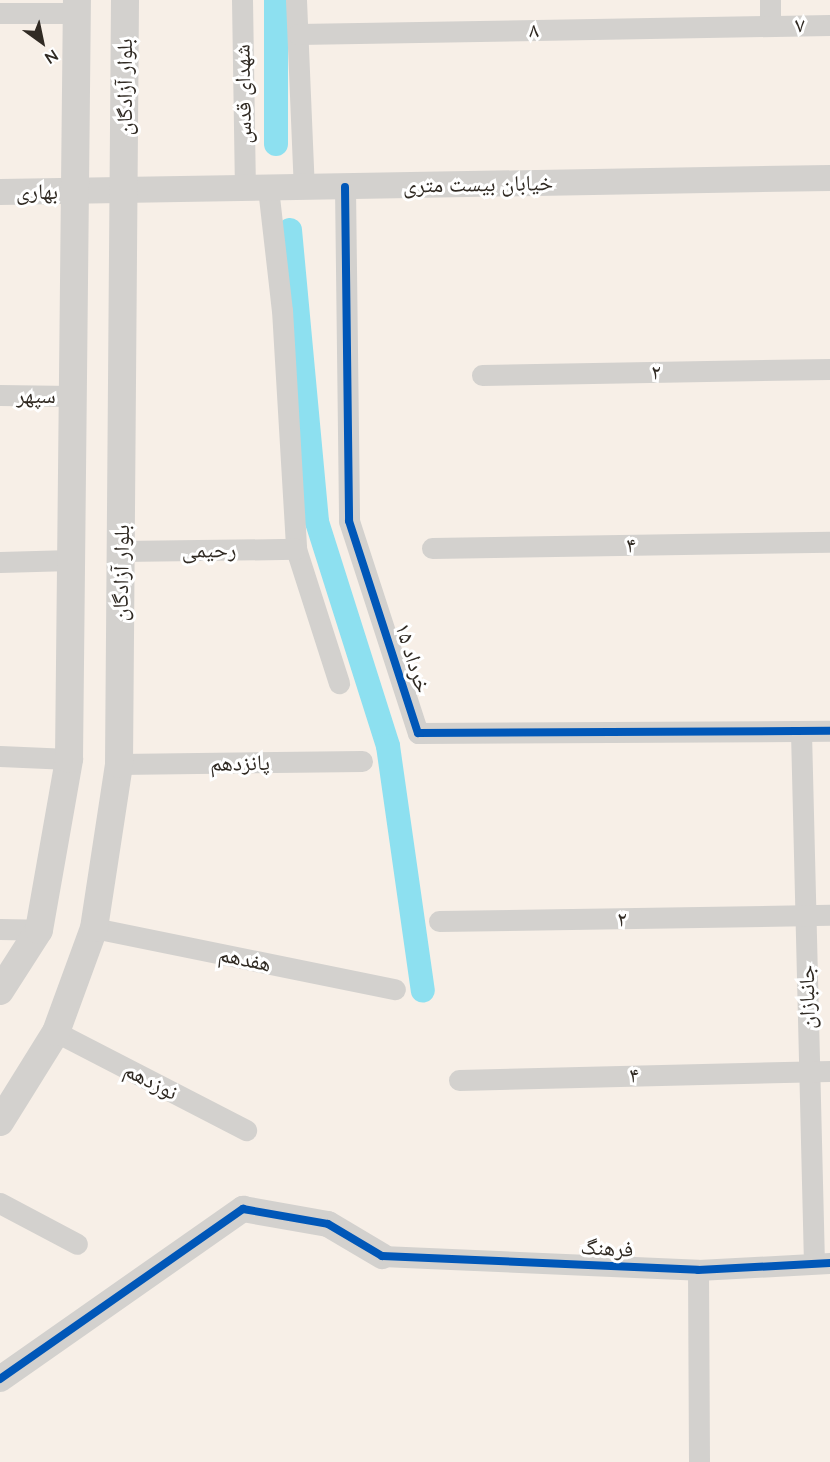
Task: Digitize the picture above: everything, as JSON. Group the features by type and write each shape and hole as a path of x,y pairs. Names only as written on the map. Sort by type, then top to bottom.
{"main road":[{"name":"بلوار آزادگان","path":"0,1122 56,1032 94,928 119,764 126,190 125,0"},
{"path":"0,991 39,930 69,759 77,7"}],"street":[{"name":"شهدای قدس","path":"242,0 256,188 282,310 296,549 339,683"},
{"path":"296,0 304,187"},
{"path":"770,0 770,25"},
{"path":"0,13 77,7"},
{"name":"۷","path":"770,25 830,24"},
{"name":"۸","path":"298,34 770,25"},
{"name":"خیابان بیست متری","path":"126,190 830,178"},
{"name":"۱۵ خرداد","path":"345,187 349,521 418,733 830,731"},
{"name":"بهاری","path":"0,192 126,190"},
{"name":"۲","path":"482,375 830,369"},
{"name":"سپهر","path":"0,395 72,396"},
{"name":"۴","path":"432,548 830,542"},
{"name":"رحیمی","path":"122,551 296,549"},
{"path":"0,562 71,560"},
{"name":"جانبازان","path":"801,732 808,1071 822,1263"},
{"path":"0,756 69,759"},
{"name":"پانزدهم","path":"119,764 362,761"},
{"name":"۲","path":"439,921 830,915"},
{"name":"هفدهم","path":"94,928 395,989"},
{"path":"0,929 39,930"},
{"name":"نوزدهم","path":"56,1032 246,1130"},
{"name":"۴","path":"459,1080 830,1071"},
{"path":"0,1203 77,1244"},
{"path":"0,1379 243,1209 328,1224 382,1256"},
{"name":"فرهنگ","path":"382,1256 698,1270 822,1263"},
{"path":"698,1270 699,1462"}],"waterway":[{"path":"276,0 276,144"},
{"path":"290,230 317,522 388,746 423,991"}],"cycle path":[{"path":"345,187 349,521 418,733 830,731"},
{"path":"0,1379 243,1209 328,1224 382,1256 698,1270 830,1263"}]}
